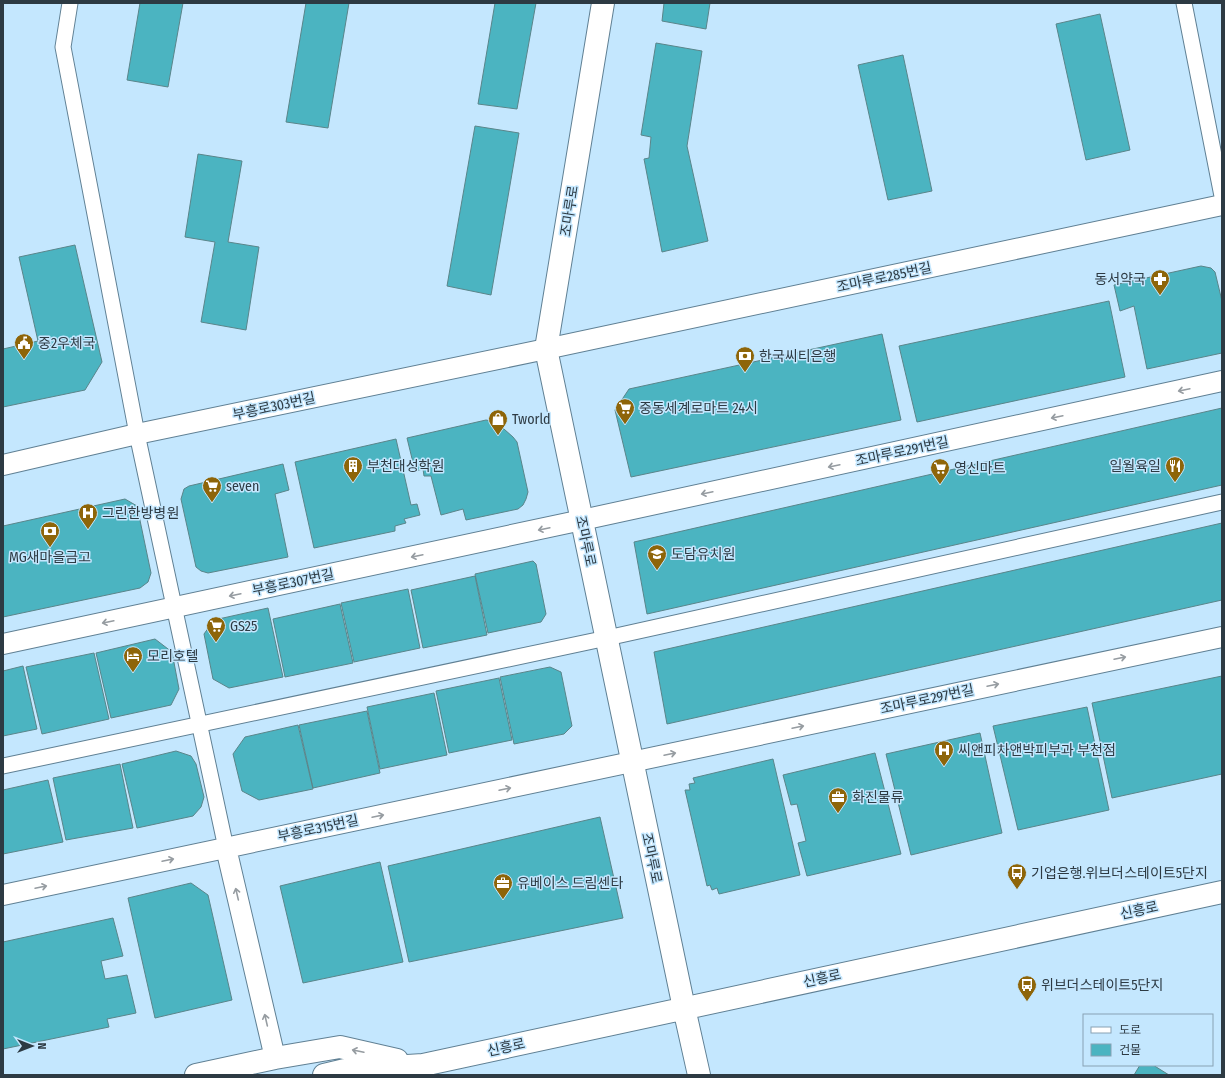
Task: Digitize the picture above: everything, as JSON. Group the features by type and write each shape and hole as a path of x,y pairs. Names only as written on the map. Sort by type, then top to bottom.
{"street":[{"path":"70,3 63,46 137,434 226,848 276,1058"},
{"name":"조마루로","path":"603,3 546,349 699,1075"},
{"path":"1184,3 1222,196"},
{"name":"조마루로285번길","path":"546,349 1222,205"},
{"name":"부흥로303번길","path":"3,465 137,434 546,349"},
{"name":"조마루로291번길","path":"582,520 1222,381"},
{"path":"3,766 607,638 1222,502"},
{"name":"부흥로307번길","path":"3,644 582,520"},
{"name":"조마루로297번길","path":"632,762 1222,637"},
{"name":"부흥로315번길","path":"3,895 632,762"},
{"name":"신흥로","path":"401,1075 684,1008 1222,892"},
{"name":"신흥로","path":"196,1075 276,1058 340,1047 418,1070"},
{"name":"신흥로","path":"324,1075 345,1070 418,1070"}],"building":[{"path":"140,3 183,3 168,87 127,80"},
{"path":"306,3 349,3 328,128 286,122"},
{"path":"495,3 536,3 517,109 478,104"},
{"path":"664,3 710,3 706,29 662,21"},
{"path":"1100,14 1130,150 1086,160 1056,24"},
{"path":"656,43 702,51 687,146 708,241 662,252 644,159 649,158 651,137 641,135"},
{"path":"903,55 932,191 888,200 858,65"},
{"path":"475,126 519,133 491,295 447,286"},
{"path":"198,154 242,161 228,242 259,247 246,330 201,322 215,242 185,237"},
{"path":"75,245 102,362 85,390 3,407 3,349 38,341 19,257"},
{"path":"1201,266 1211,268 1215,272 1222,301 1222,353 1147,369 1134,306 1120,311 1114,285"},
{"path":"1109,301 1125,377 917,422 899,346"},
{"path":"882,334 901,420 631,477 615,410 629,389"},
{"path":"1222,408 1222,485 647,614 634,542"},
{"path":"486,420 496,422 517,442 528,492 526,499 523,505 518,509 466,520 463,509 441,515 431,476 424,476 423,469 415,471 407,438"},
{"name":"부천대성학원","path":"396,439 411,505 417,504 420,515 404,519 406,523 395,526 395,531 314,548 295,462"},
{"path":"283,464 289,490 275,494 288,557 208,573 201,571 196,567 181,499 184,489 189,486"},
{"path":"125,499 137,506 151,573 148,582 140,588 3,617 3,526"},
{"path":"1222,523 1222,600 667,724 654,652"},
{"path":"533,561 536,564 546,614 541,622 488,633 475,574"},
{"path":"475,576 487,635 423,648 411,590"},
{"path":"408,589 420,648 354,662 341,603"},
{"path":"340,604 353,663 285,677 273,619"},
{"path":"268,608 283,677 229,688 213,679 204,634 214,620"},
{"path":"155,639 172,652 179,689 171,705 111,718 96,653"},
{"path":"94,653 109,719 42,734 26,667"},
{"path":"23,666 37,729 3,736 3,671"},
{"path":"550,667 561,672 572,726 564,734 514,744 500,677"},
{"path":"1222,676 1222,774 1112,798 1092,703"},
{"path":"499,678 512,740 449,753 436,691"},
{"path":"434,693 447,755 380,769 367,707"},
{"path":"1087,707 1109,810 1018,830 993,726"},
{"path":"367,711 380,773 313,788 299,725"},
{"path":"298,725 313,789 259,800 242,791 233,754 245,737"},
{"path":"980,733 1002,833 911,855 886,754"},
{"path":"176,751 191,756 196,764 204,797 201,807 193,816 137,828 122,764"},
{"path":"875,753 901,854 807,876 798,843 806,841 797,804 791,805 783,775"},
{"path":"773,759 800,875 719,894 717,888 712,890 710,885 707,886 685,790 690,790 689,784 695,783 693,778"},
{"path":"120,764 133,828 66,840 53,778"},
{"path":"48,780 63,842 3,854 3,790"},
{"path":"600,817 623,918 409,962 388,866"},
{"path":"380,862 403,962 303,983 280,886"},
{"path":"191,883 208,895 232,1000 155,1018 128,898"},
{"path":"113,918 123,956 101,961 105,979 127,975 136,1013 107,1019 109,1027 3,1049 3,942"},
{"path":"1139,1066 1155,1066 1169,1075 1134,1075"}],"place":[{"name":"동서약국","path":"1160,296"},
{"name":"중2우체국","path":"24,360"},
{"name":"한국씨티은행","path":"745,373"},
{"name":"중동세계로마트 24시","path":"625,425"},
{"name":"Tworld","path":"498,436"},
{"name":"부천대성학원","path":"353,483"},
{"name":"일월육일","path":"1175,483"},
{"name":"영신마트","path":"940,485"},
{"name":"seven","path":"212,503"},
{"name":"그린한방병원","path":"88,530"},
{"name":"MG새마을금고","path":"50,548"},
{"name":"도담유치원","path":"657,571"},
{"name":"GS25","path":"216,643"},
{"name":"모리호텔","path":"133,673"},
{"name":"씨앤피차앤박피부과 부천점","path":"944,767"},
{"name":"화진물류","path":"838,814"},
{"name":"기업은행.위브더스테이트5단지","path":"1017,890"},
{"name":"유베이스 드림센타","path":"503,900"},
{"name":"위브더스테이트5단지","path":"1027,1002"}]}
